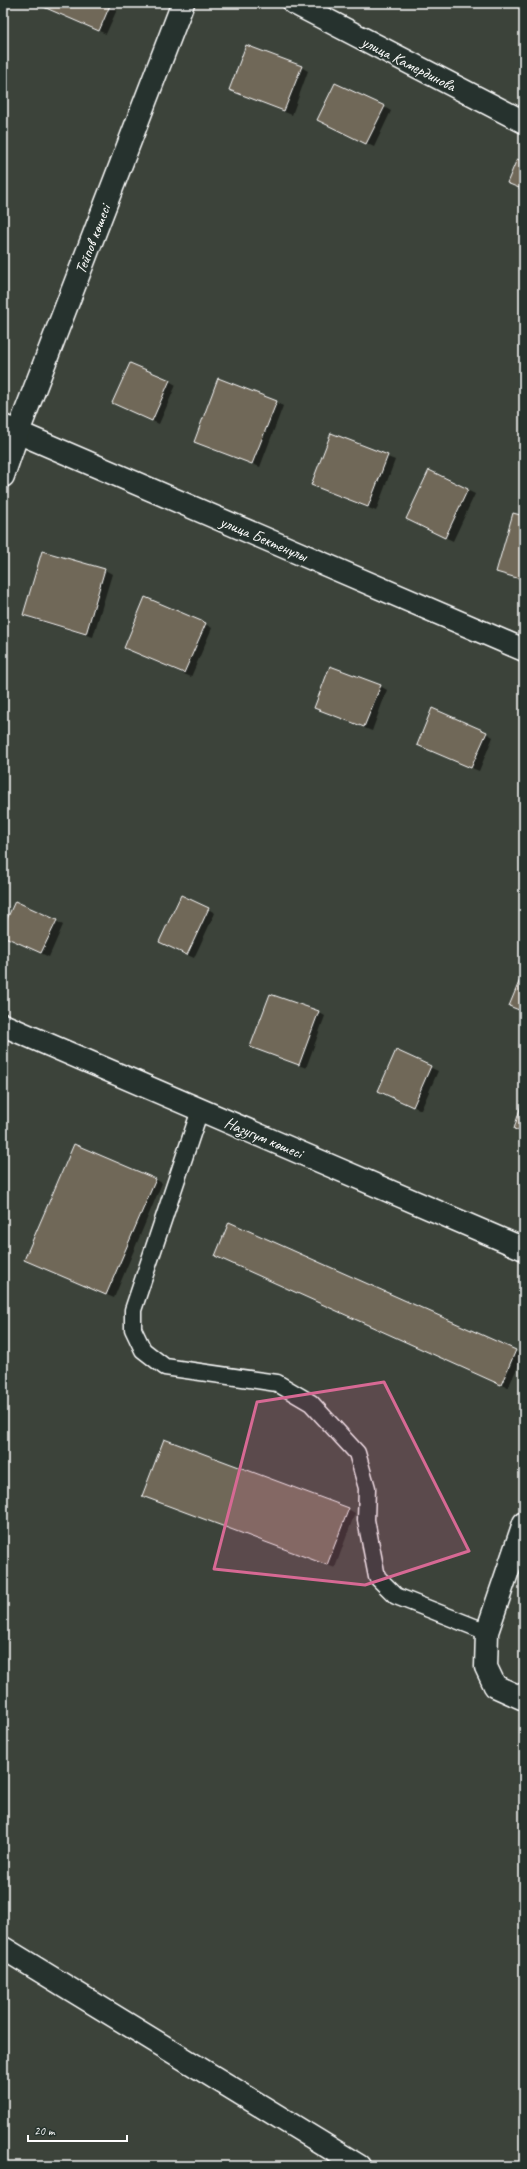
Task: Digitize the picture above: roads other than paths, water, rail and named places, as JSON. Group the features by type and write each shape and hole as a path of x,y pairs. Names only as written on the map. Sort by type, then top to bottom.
{"street":[{"name":"Тейпов көшесі","path":"3,476 10,429 183,3"},
{"name":"улица Камердинова","path":"294,3 524,122"},
{"name":"улица Бектенулы","path":"10,429 524,650"},
{"name":"Назугум көшесі","path":"3,1025 524,1249"},
{"path":"524,1524 487,1632 486,1667 495,1686 524,1699"},
{"path":"3,1948 359,2166"}],"lane":[{"path":"200,1110 132,1310 133,1329 144,1350 165,1367 277,1383 311,1403 357,1453 367,1488 366,1520 376,1577 396,1596 487,1632"}]}
